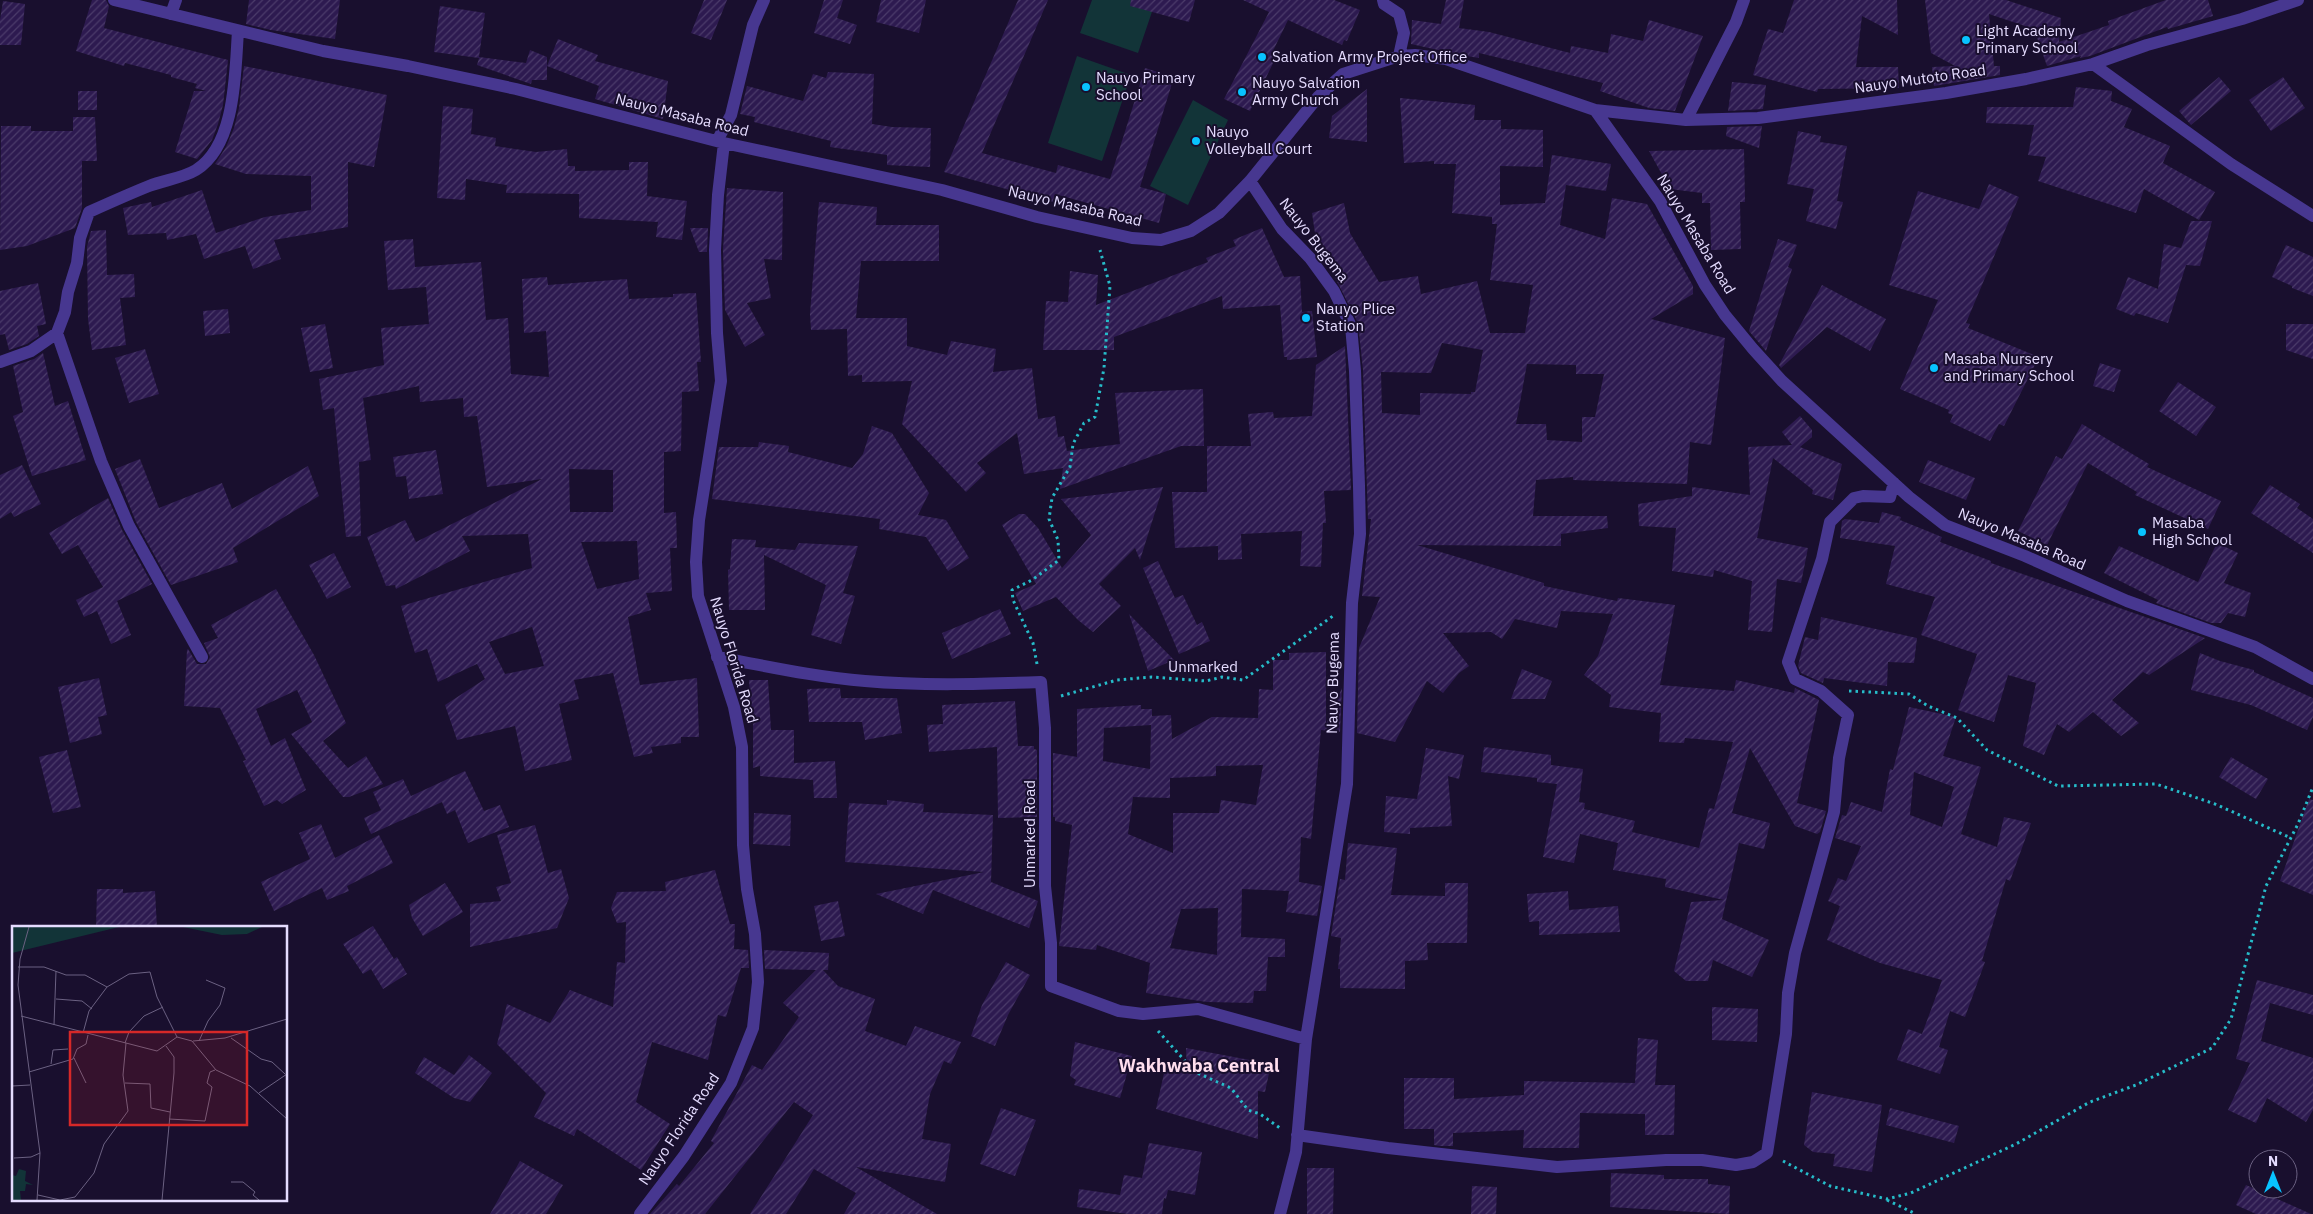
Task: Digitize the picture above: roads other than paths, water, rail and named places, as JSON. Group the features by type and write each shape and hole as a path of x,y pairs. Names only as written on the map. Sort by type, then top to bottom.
{"street":[{"name":"Nauyo Masaba Road","path":"114,0 238,32 322,51 408,66 516,89 720,142 942,190 1036,217 1132,238 1161,240 1191,231 1219,213 1250,181 1318,97 1343,74 1399,56 1415,55 1446,59 1595,110 1660,201 1705,285 1725,315 1782,381 1894,483 1945,525 2025,556 2127,601 2255,647 2313,679"},
{"path":"171,14 176,0"},
{"path":"720,142 731,115 752,26 764,0"},
{"path":"1383,0 1384,4 1399,14 1404,33 1399,56"},
{"path":"1686,120 1736,22 1744,0"},
{"name":"Nauyo Mutoto Road","path":"1595,110 1686,120 1758,118 1937,94 2026,79 2093,64 2147,45 2242,19 2298,0"},
{"path":"0,362 30,351 56,333 65,312 68,292 77,263 80,238 89,212 149,186 195,171 211,158 224,131 234,97 238,32"},
{"path":"2093,64 2231,164 2313,216"},
{"name":"Nauyo Florida Road","path":"640,1214 684,1156 731,1082 753,1028 758,982 755,934 746,889 743,845 742,747 734,707 698,596 696,562 698,520 721,381 714,250 720,142"},
{"name":"Nauyo Bugema","path":"1250,181 1282,228 1310,258 1334,291 1351,326 1355,371 1360,534 1352,603 1347,784 1306,1039 1296,1152 1280,1214"},
{"path":"56,333 100,461 128,526 186,625 202,657"},
{"path":"1297,1135 1388,1148 1557,1167 1666,1160 1702,1160 1736,1165 1753,1162 1767,1153 1786,1034 1788,994 1795,953 1834,812 1839,758 1848,715 1821,691 1795,679 1788,662 1822,559 1830,522 1854,498 1863,496 1890,497 1894,483"},
{"name":"Unmarked Road","path":"717,656 781,669 865,681 908,684 1041,682 1046,736 1045,886 1050,943 1050,986 1119,1011 1142,1014 1198,1009 1306,1039"}],"place":[{"name":"Light Academy Primary School","path":"1966,40"},
{"name":"Salvation Army Project Office","path":"1262,57"},
{"name":"Nauyo Primary School","path":"1086,87"},
{"name":"Nauyo Salvation Army Church","path":"1242,92"},
{"name":"Nauyo Volleyball Court","path":"1196,141"},
{"name":"Nauyo Plice Station","path":"1306,318"},
{"name":"Masaba Nursery and Primary School","path":"1934,368"},
{"name":"Masaba High School","path":"2142,532"}],"district":[{"name":"Wakhwaba Central","path":"1199,1066"}]}
